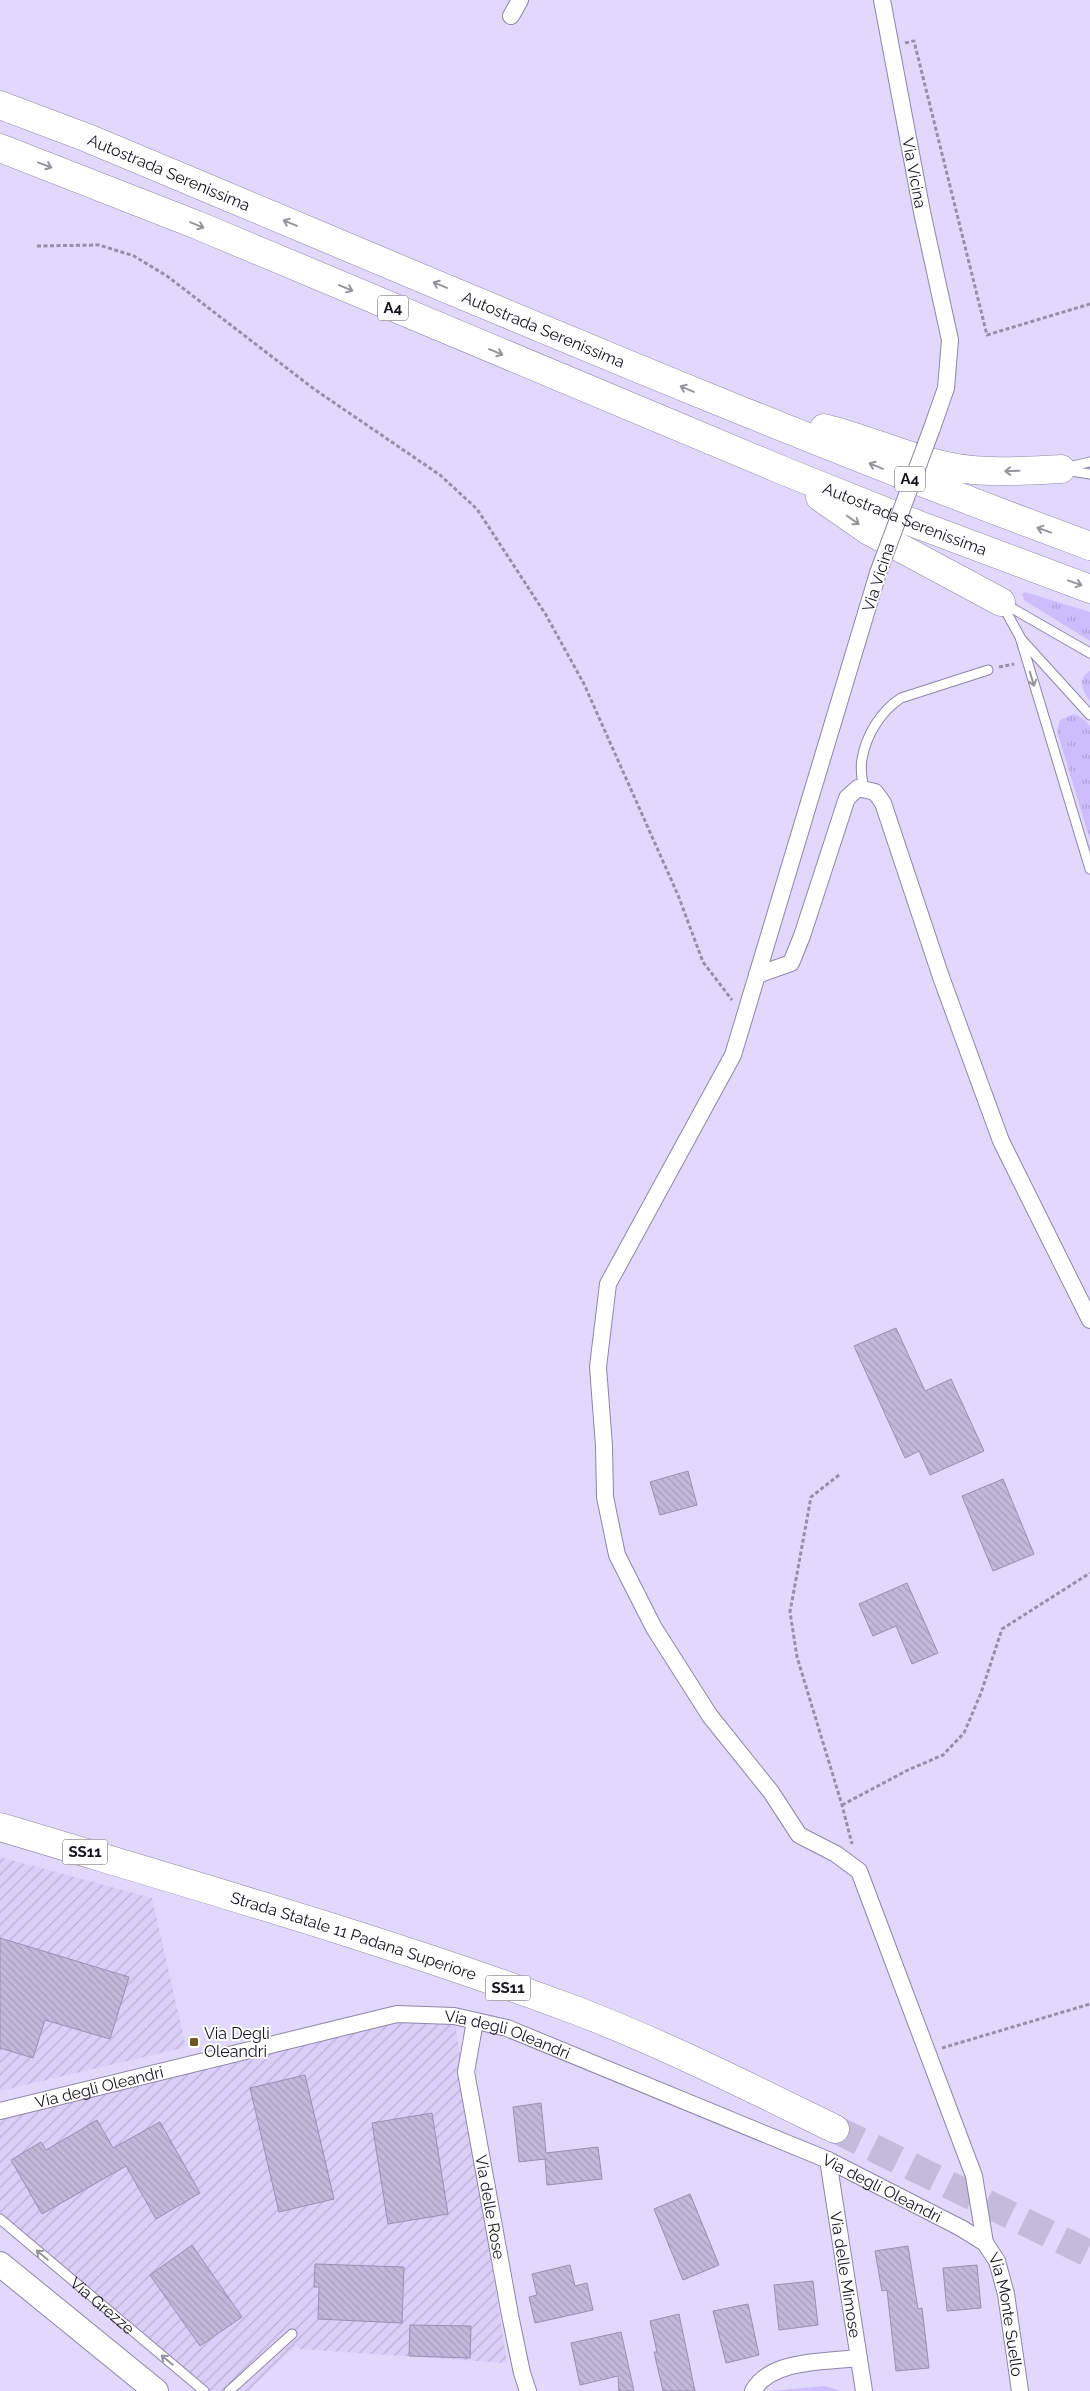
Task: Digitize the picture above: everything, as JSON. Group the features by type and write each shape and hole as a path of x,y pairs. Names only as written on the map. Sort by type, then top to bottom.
{"highway":[{"name":"Autostrada Serenissima","path":"0,104 85,137 732,408 936,490 1090,546"},
{"name":"Autostrada Serenissima","path":"0,148 197,225 784,471 919,525 1090,588"},
{"path":"732,408 845,433 934,464 955,468 990,472 1061,469"},
{"path":"784,471 869,532 1001,602"},
{"name":"Strada Statale 11 Padana Superiore","path":"0,1826 342,1930 575,2010 708,2068 835,2129"},
{"path":"0,1843 169,1878"}],"street":[{"path":"511,16 520,0"},
{"name":"Via Vicina","path":"859,1871 836,1854 799,1835 771,1792 710,1716 654,1628 618,1555 605,1497 604,1446 598,1367 608,1284 733,1055 878,573 946,388 950,340 922,212 882,0"},
{"path":"757,976 791,963 802,936 847,798 858,788 875,792 883,803 941,977 1001,1141 1090,1320"},
{"path":"859,1871 974,2176 985,2243"},
{"name":"Via degli Oleandri","path":"0,2111 398,2014 454,2016 507,2028 828,2160 961,2228 985,2243"},
{"name":"Via delle Rose","path":"474,2021 466,2072 510,2315 522,2373 528,2391"},
{"name":"Via delle Mimose","path":"828,2160 864,2391"},
{"name":"Via Monte Suello","path":"985,2243 997,2261 1006,2294 1020,2391"},
{"name":"Via Grezze","path":"0,2264 156,2391"},
{"path":"753,2391 766,2376 783,2367 859,2358"}],"lane":[{"path":"1061,469 1090,462"},
{"path":"1061,469 1090,474"},
{"path":"1001,602 1020,637 1090,869"},
{"path":"1001,602 1090,653"},
{"path":"1020,637 1090,714"},
{"path":"864,790 862,758 869,738 888,707 901,698 988,670"},
{"name":"Via Grezze","path":"0,2219 204,2391"},
{"path":"229,2391 292,2334"}],"path":[{"path":"891,45 914,41 987,335 1090,304"},
{"path":"37,246 99,245 134,256 166,276 314,389 440,475 477,509 546,615 584,684 678,895 703,962 745,1016"},
{"path":"988,670 1027,661"},
{"path":"839,1475 811,1497 790,1612 797,1657 842,1805 859,1871"},
{"path":"842,1805 908,1770 943,1756 964,1733 981,1693 1002,1629 1090,1573"},
{"path":"927,2053 1090,2004"}],"shaded area":[{"path":"0,1857 152,1898 186,2047 0,2091"},
{"path":"397,2014 454,2016 507,2363 299,2349 297,2345 248,2391 204,2391 0,2219 0,2111"}],"green space":[{"path":"1025,592 1090,612 1090,641 1024,600 1022,594"},
{"path":"1090,671 1090,701 1083,689 1082,681 1083,677"},
{"path":"1074,714 1082,718 1090,726 1090,840 1057,731 1060,720"},
{"path":"825,2386 841,2391 772,2391"}],"building":[{"path":"896,1328 925,1391 951,1379 984,1451 930,1475 919,1451 905,1458 854,1346"},
{"path":"688,1471 697,1505 660,1515 650,1482"},
{"path":"1003,1479 1034,1554 993,1571 962,1496"},
{"path":"907,1583 938,1653 912,1664 896,1626 873,1636 859,1604"},
{"path":"0,1938 129,1977 110,2039 45,2020 33,2058 0,2048"},
{"path":"305,2075 334,2199 279,2212 250,2088"},
{"path":"541,2103 546,2153 598,2147 602,2179 547,2185 545,2159 519,2162 513,2107"},
{"path":"432,2113 448,2214 388,2224 372,2123"},
{"path":"97,2120 113,2148 160,2122 200,2193 156,2219 126,2166 42,2214 11,2160 41,2142 46,2150"},
{"path":"690,2194 719,2265 683,2280 654,2209"},
{"path":"192,2245 242,2317 200,2346 150,2275"},
{"path":"908,2246 918,2309 922,2308 929,2368 896,2371 887,2290 882,2291 875,2251"},
{"path":"315,2264 404,2267 402,2323 318,2319 319,2287 314,2287"},
{"path":"570,2265 575,2286 587,2283 593,2310 535,2323 529,2297 537,2295 532,2274"},
{"path":"977,2265 981,2308 947,2311 943,2268"},
{"path":"813,2281 818,2325 779,2330 774,2285"},
{"path":"748,2304 759,2355 726,2363 713,2311"},
{"path":"679,2314 695,2391 663,2391 654,2352 657,2352 650,2321"},
{"path":"410,2325 471,2326 470,2358 409,2356"},
{"path":"621,2332 634,2391 619,2391 618,2376 580,2385 571,2343"}],"tunnel":[{"path":"835,2129 1090,2254"}],"place":[{"name":"Via Degli Oleandri","path":"194,2042"}]}
